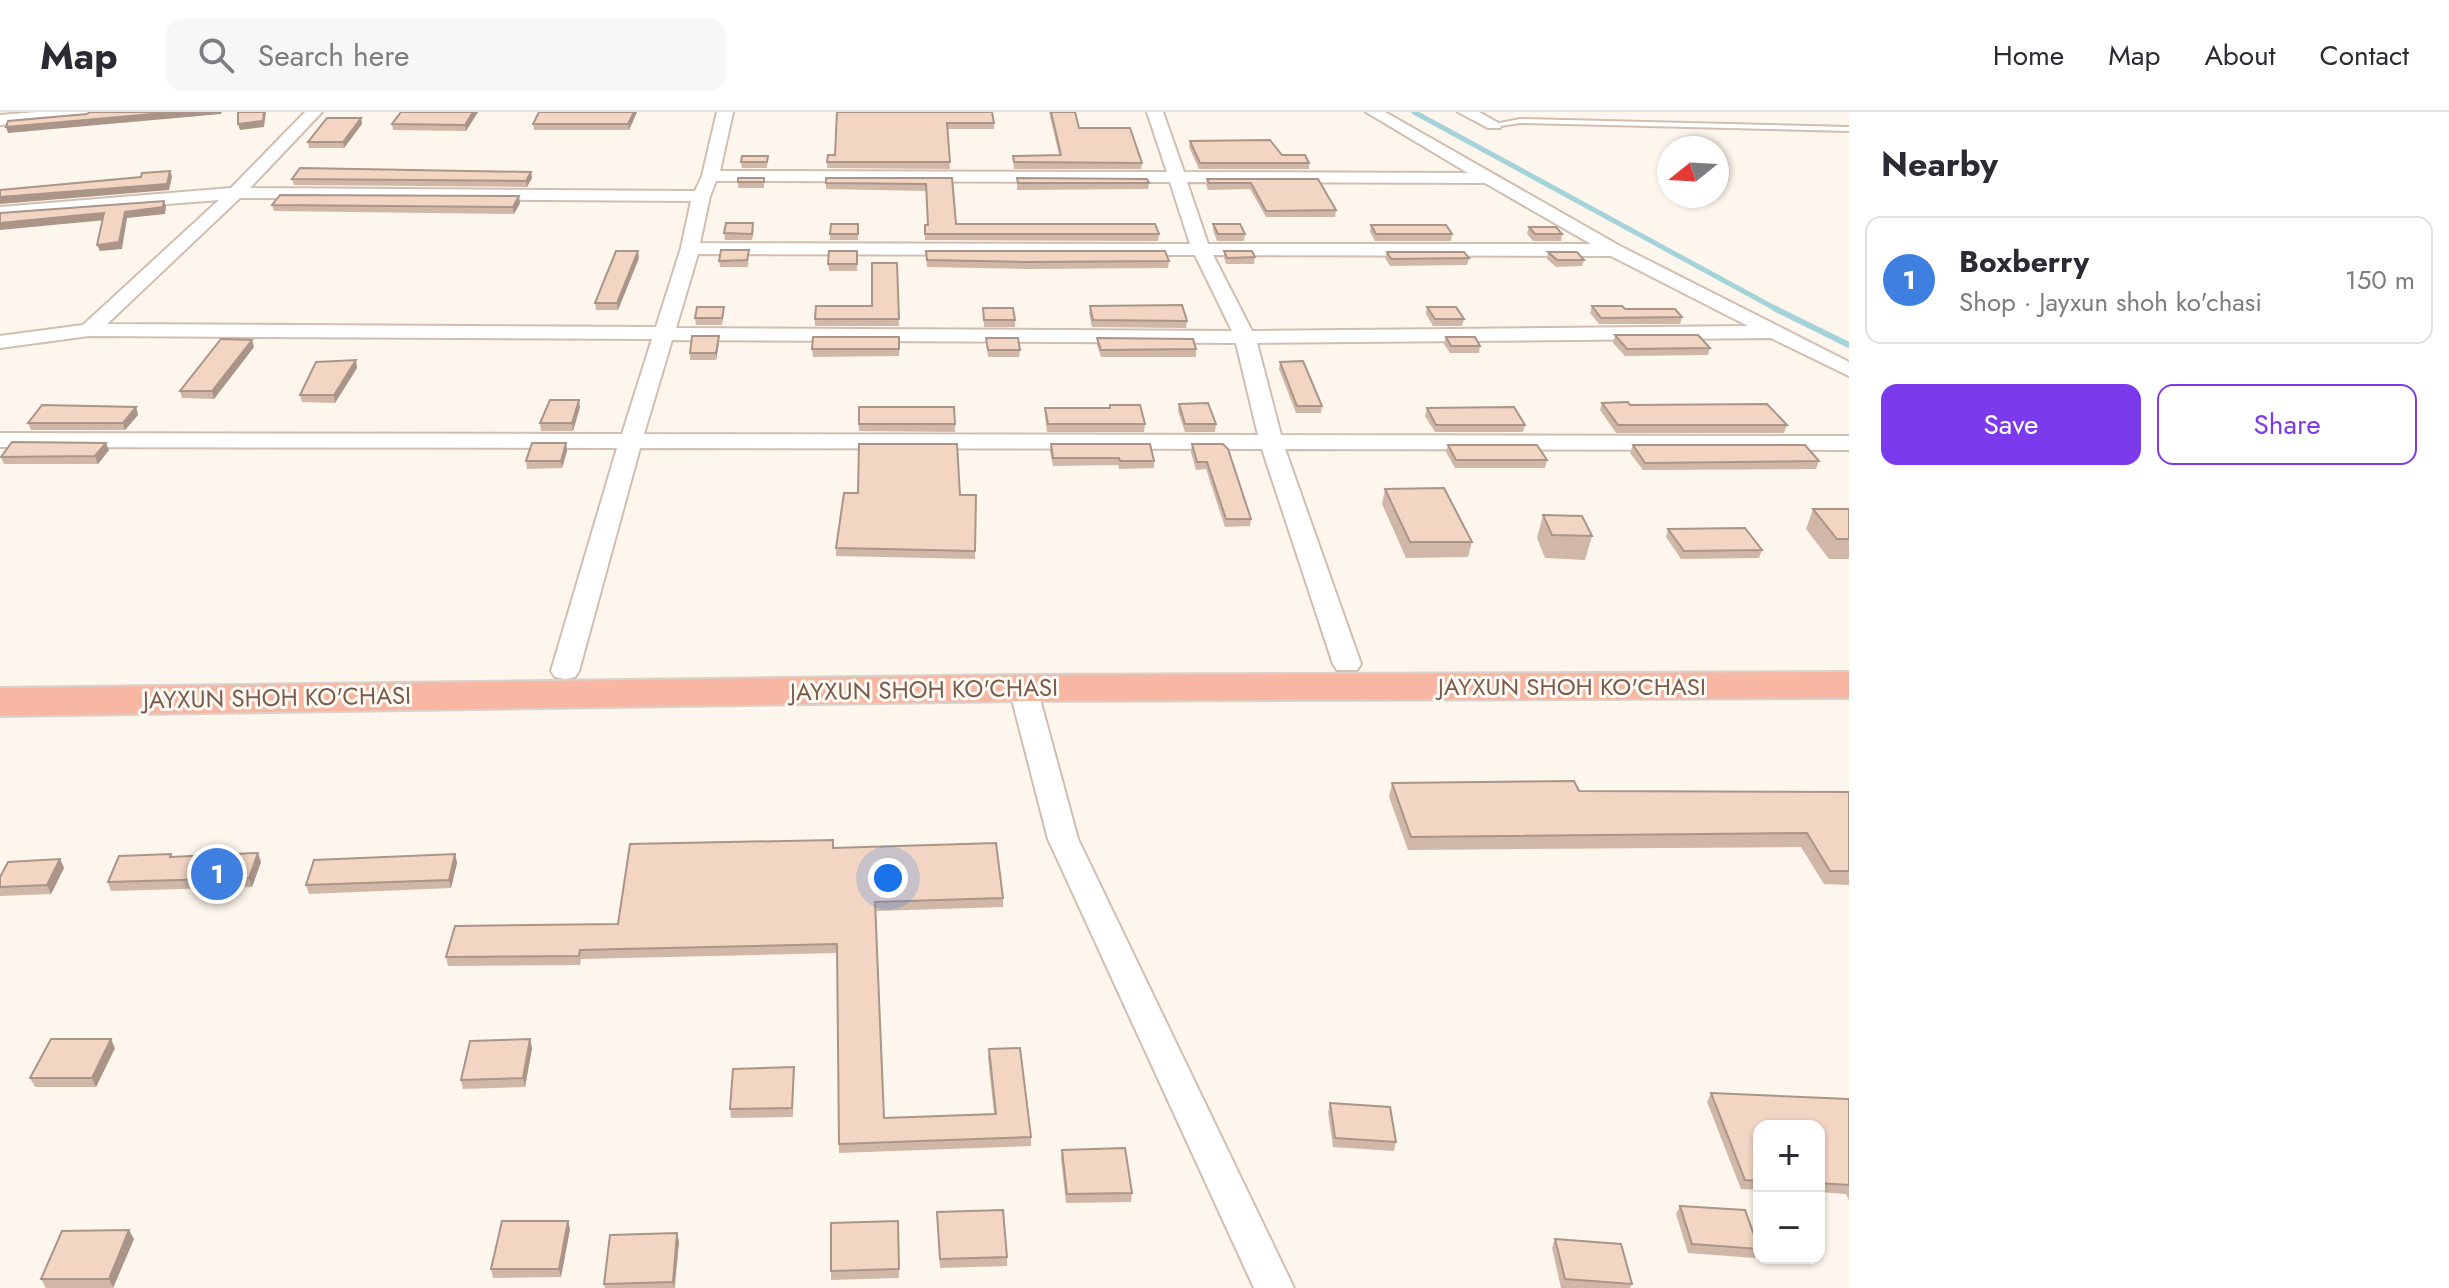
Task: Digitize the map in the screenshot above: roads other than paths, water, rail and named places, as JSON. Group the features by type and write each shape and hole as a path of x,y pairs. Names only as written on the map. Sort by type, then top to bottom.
{"highway":[{"name":"JAYXUN SHOH KO'CHASI","path":"0,676 1347,664 1849,663"},
{"name":"JAYXUN SHOH KO'CHASI","path":"0,702 1023,688 1849,685"}],"street":[{"path":"0,120 89,112"},
{"path":"89,330 236,193 314,112"},
{"path":"565,671 690,248 725,112"},
{"path":"1155,112 1201,249 1245,337 1271,441 1347,664"},
{"path":"1374,112 1614,250 1849,370"},
{"path":"1466,112 1494,125"},
{"path":"710,176 1491,178"},
{"path":"0,212 236,193 701,196"},
{"path":"690,248 1614,250"},
{"path":"0,342 89,330 662,336 1245,337 1770,332"},
{"path":"0,440 1849,443"},
{"path":"1023,688 1063,839 1274,1288"}],"lane":[{"path":"1494,125 1520,121 1849,129"}],"waterway":[{"path":"1414,112 1777,310"},
{"path":"1777,310 1849,345"}],"place":[{"name":"Boxberry","path":"217,874"}]}
